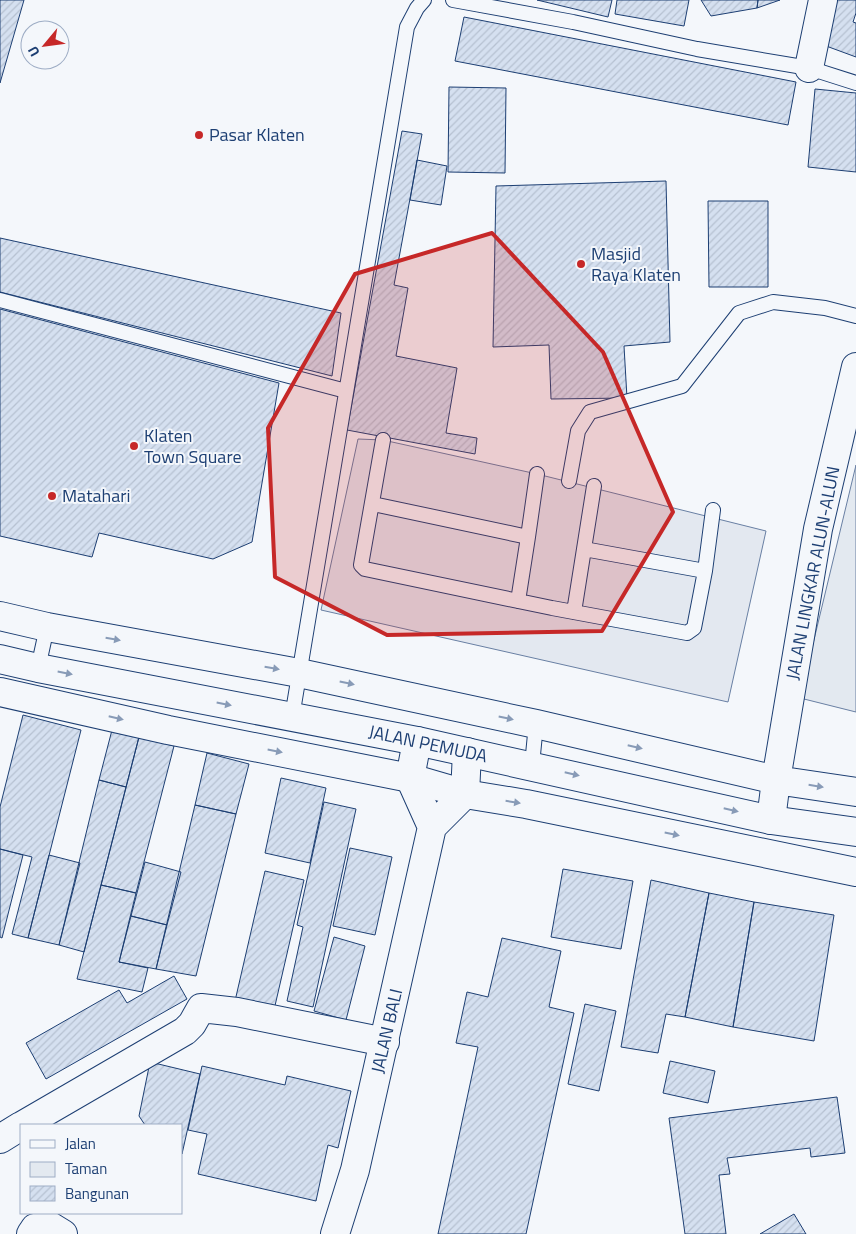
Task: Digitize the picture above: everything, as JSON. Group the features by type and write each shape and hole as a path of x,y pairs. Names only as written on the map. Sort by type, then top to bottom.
{"street":[{"path":"809,68 823,0"},
{"name":"JALAN LINGKAR ALUN-ALUN","path":"771,820 818,529 856,367"},
{"path":"0,616 47,627 299,673 536,724 776,780 856,792"},
{"name":"JALAN PEMUDA","path":"0,659 532,765 771,820 856,832"},
{"path":"0,692 168,730 410,778 465,794 526,804 856,872"},
{"path":"417,741 410,778 432,827 465,794 467,752"},
{"name":"JALAN BALI","path":"335,1234 355,1170 432,827"},
{"path":"25,1124 185,1031 192,1024 201,1008 238,1012 385,1042"},
{"path":"0,1139 20,1127"},
{"path":"31,1234 35,1228 50,1226 63,1234"}],"lane":[{"path":"292,717 407,27 417,8 424,0"},
{"path":"453,0 573,22 697,49 809,68 856,83"},
{"path":"0,300 346,391"},
{"path":"569,481 578,430 590,412 682,386 739,313 773,302 825,308 856,316"},
{"path":"383,440 361,565 365,569 518,601 687,633 694,628 705,571 713,510"},
{"path":"518,601 536,474"},
{"path":"574,612 594,486"},
{"path":"373,504 528,537"},
{"path":"584,549 705,571"},
{"path":"38,668 47,627"},
{"path":"532,765 536,724"},
{"path":"856,872 856,881"}],"highlighted area":[{"path":"492,233 603,352 673,512 602,631 387,635 275,577 268,428 355,274"}],"green space":[{"path":"856,465 856,712 800,698"}],"shaded area":[{"path":"358,439 383,440 537,474 766,531 728,702 321,610"}],"building":[{"path":"0,0 24,0 0,83"},
{"path":"537,0 612,0 608,17"},
{"path":"617,0 689,0 684,26 615,14"},
{"path":"701,0 758,0 757,8 711,16"},
{"path":"758,0 780,0 757,8"},
{"path":"833,0 856,0 856,13 853,22 856,23 856,57 818,43"},
{"path":"464,17 796,82 788,125 455,61"},
{"path":"449,87 506,88 505,173 448,172"},
{"path":"815,89 856,93 856,172 808,167"},
{"path":"402,131 422,134 394,285 408,288 396,356 457,368 446,433 477,438 475,454 347,430"},
{"path":"417,160 447,166 441,205 410,200"},
{"name":"Masjid Raya Klaten","path":"666,181 670,342 624,346 627,398 551,399 549,345 493,347 496,186"},
{"path":"708,201 768,201 768,287 709,287"},
{"path":"0,238 341,313 332,376 0,292"},
{"name":"Klaten Town Square","path":"0,309 279,383 252,542 213,559 99,533 92,557 0,536"},
{"path":"23,715 81,730 28,938 12,934 32,857 0,849 0,807"},
{"path":"112,730 139,737 126,787 99,780"},
{"path":"139,737 174,746 136,893 101,885"},
{"path":"207,753 249,764 236,814 195,805"},
{"path":"281,778 326,788 310,863 265,853"},
{"path":"99,780 126,787 84,952 59,945"},
{"path":"324,802 356,809 313,1007 287,1001 303,927 297,925"},
{"path":"195,805 236,814 196,976 156,969"},
{"path":"350,848 392,857 375,935 333,926"},
{"path":"0,849 23,855 2,938 0,937"},
{"path":"49,855 80,863 59,945 28,938"},
{"path":"145,862 181,872 167,925 131,916"},
{"path":"563,869 633,881 621,949 551,937"},
{"path":"265,871 304,880 274,1010 235,1001"},
{"path":"651,880 709,893 685,1017 666,1014 658,1053 621,1047"},
{"path":"101,885 136,893 119,962 148,968 142,992 77,979"},
{"path":"709,893 754,902 733,1027 685,1017"},
{"path":"754,902 834,915 814,1041 733,1027"},
{"path":"131,916 167,925 156,969 119,962"},
{"path":"334,937 365,946 346,1020 314,1011"},
{"path":"502,938 561,951 549,1007 574,1013 526,1234 438,1234 478,1047 456,1043 467,992 488,997"},
{"path":"174,976 187,999 46,1079 26,1043 119,990 127,1003"},
{"path":"585,1004 616,1011 599,1091 568,1084"},
{"path":"670,1061 715,1071 708,1103 663,1093"},
{"path":"150,1062 200,1074 182,1154 182,1124 144,1124 139,1116"},
{"path":"202,1066 285,1085 287,1076 351,1091 338,1148 328,1145 316,1201 198,1174 207,1134 188,1130"},
{"path":"837,1097 845,1153 811,1157 810,1148 727,1158 730,1174 719,1175 726,1234 685,1234 669,1118"},
{"path":"794,1214 806,1234 760,1234"}],"place":[{"name":"Pasar Klaten","path":"199,135"},
{"name":"Masjid Raya Klaten","path":"581,264"},
{"name":"Klaten Town Square","path":"134,446"},
{"name":"Matahari","path":"52,496"}]}
